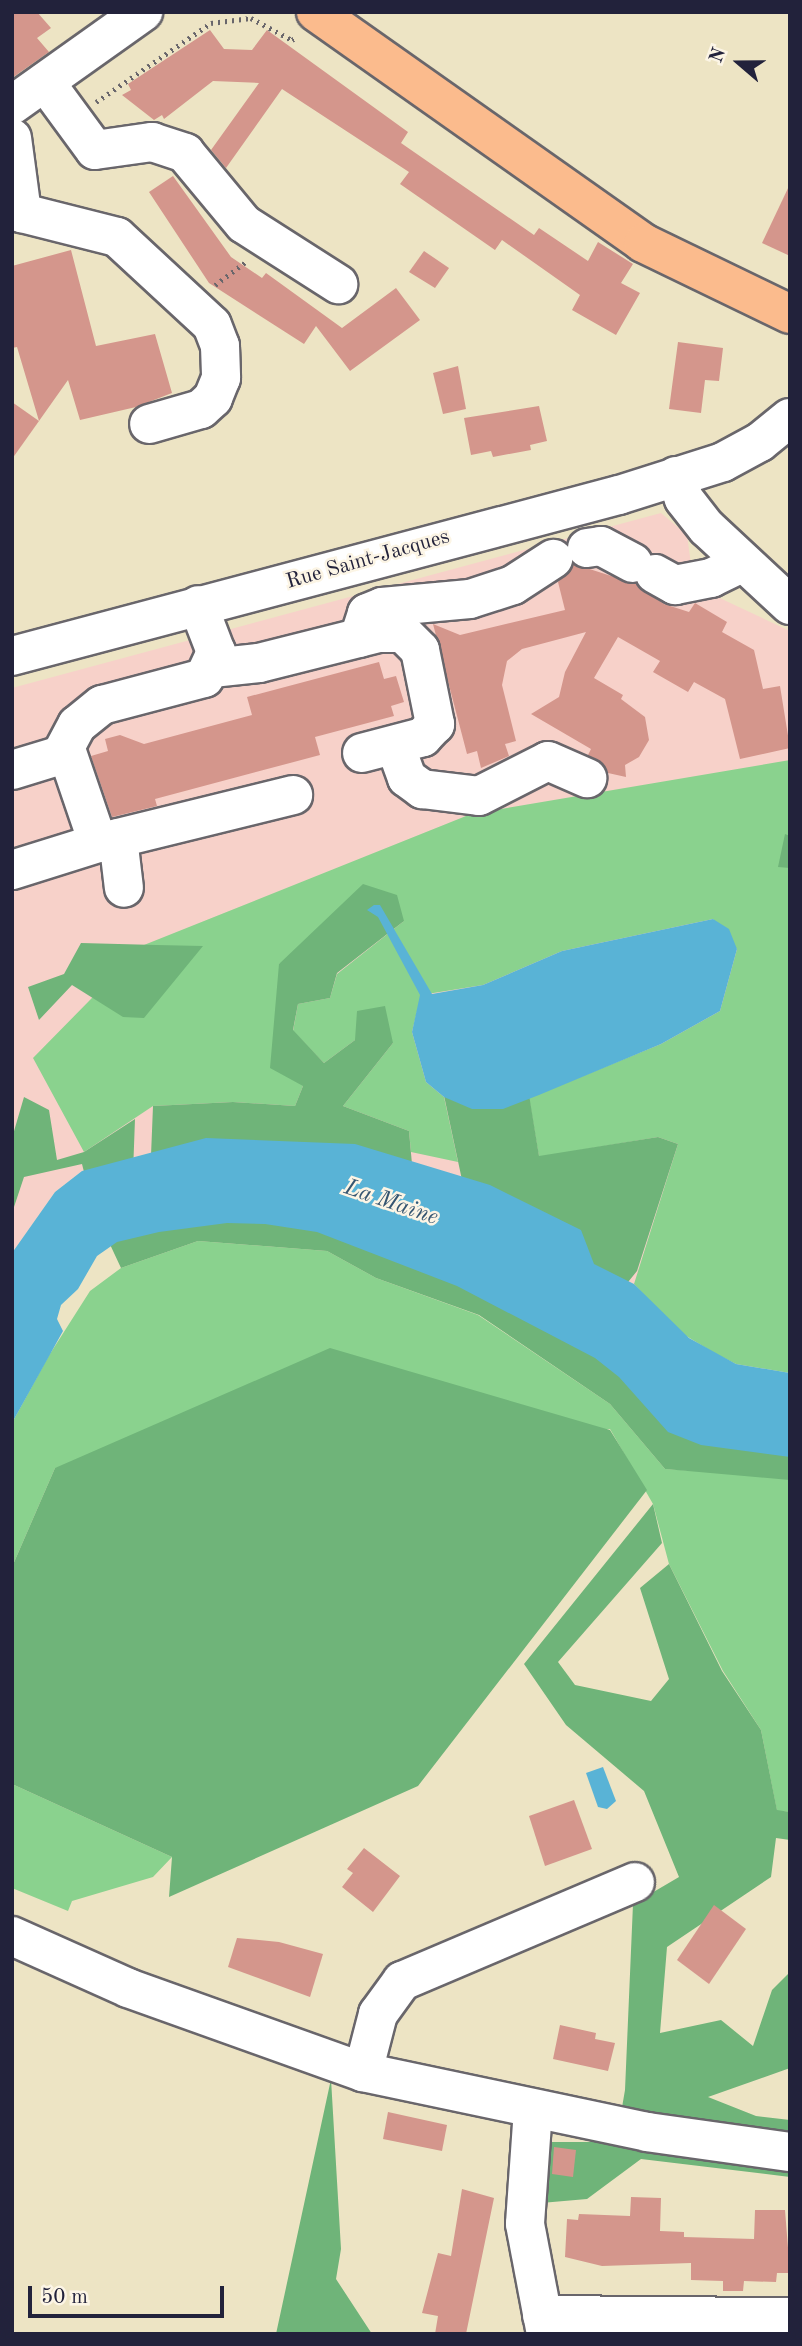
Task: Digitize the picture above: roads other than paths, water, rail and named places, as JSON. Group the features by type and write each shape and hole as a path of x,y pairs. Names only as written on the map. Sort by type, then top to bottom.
{"main road":[{"path":"315,21 642,243 787,317"}],"street":[{"path":"12,105 143,12"},
{"path":"45,82 95,150 152,142 185,153 196,161 235,216 338,284"},
{"path":"12,138 22,213 117,237 212,325 220,346 221,378 213,398 201,409 149,424"},
{"name":"Rue Saint-Jacques","path":"723,462 760,442 790,418"},
{"name":"Rue Saint-Jacques","path":"12,656 723,462 790,451"},
{"path":"676,477 684,499 740,564 790,605"},
{"path":"359,638 367,613 382,607 470,599 513,585 570,554 601,546 675,585 711,578 740,564"},
{"path":"12,770 51,759 66,749 78,725 102,705 195,684 212,668 216,652 198,605"},
{"path":"212,668 259,663 359,638 403,633 420,650 435,724 423,737 379,749 407,778 422,789 479,796 548,761 587,778"},
{"path":"66,749 108,840 124,888"},
{"path":"12,870 108,840 293,795"},
{"path":"363,2072 378,2014 402,1982 635,1882"},
{"path":"12,1937 128,1988 363,2072 647,2132 790,2152"},
{"path":"533,2109 525,2224 544,2324 790,2317"}],"water":[{"path":"374,905 380,905 432,994 483,985 562,951 713,919 729,929 737,949 720,1011 661,1044 539,1095 503,1109 472,1109 444,1097 426,1082 412,1032 420,995 378,917 367,910"},
{"name":"La Maine","path":"206,1138 355,1144 490,1185 581,1230 594,1264 634,1284 689,1338 736,1364 790,1373 790,1457 701,1445 668,1432 619,1377 595,1358 457,1286 317,1232 265,1224 227,1223 159,1232 117,1242 97,1256 78,1289 61,1305 57,1319 63,1331 12,1423 12,1253 55,1192 82,1171"},
{"path":"603,1767 616,1801 607,1809 598,1807 586,1773"}]}
